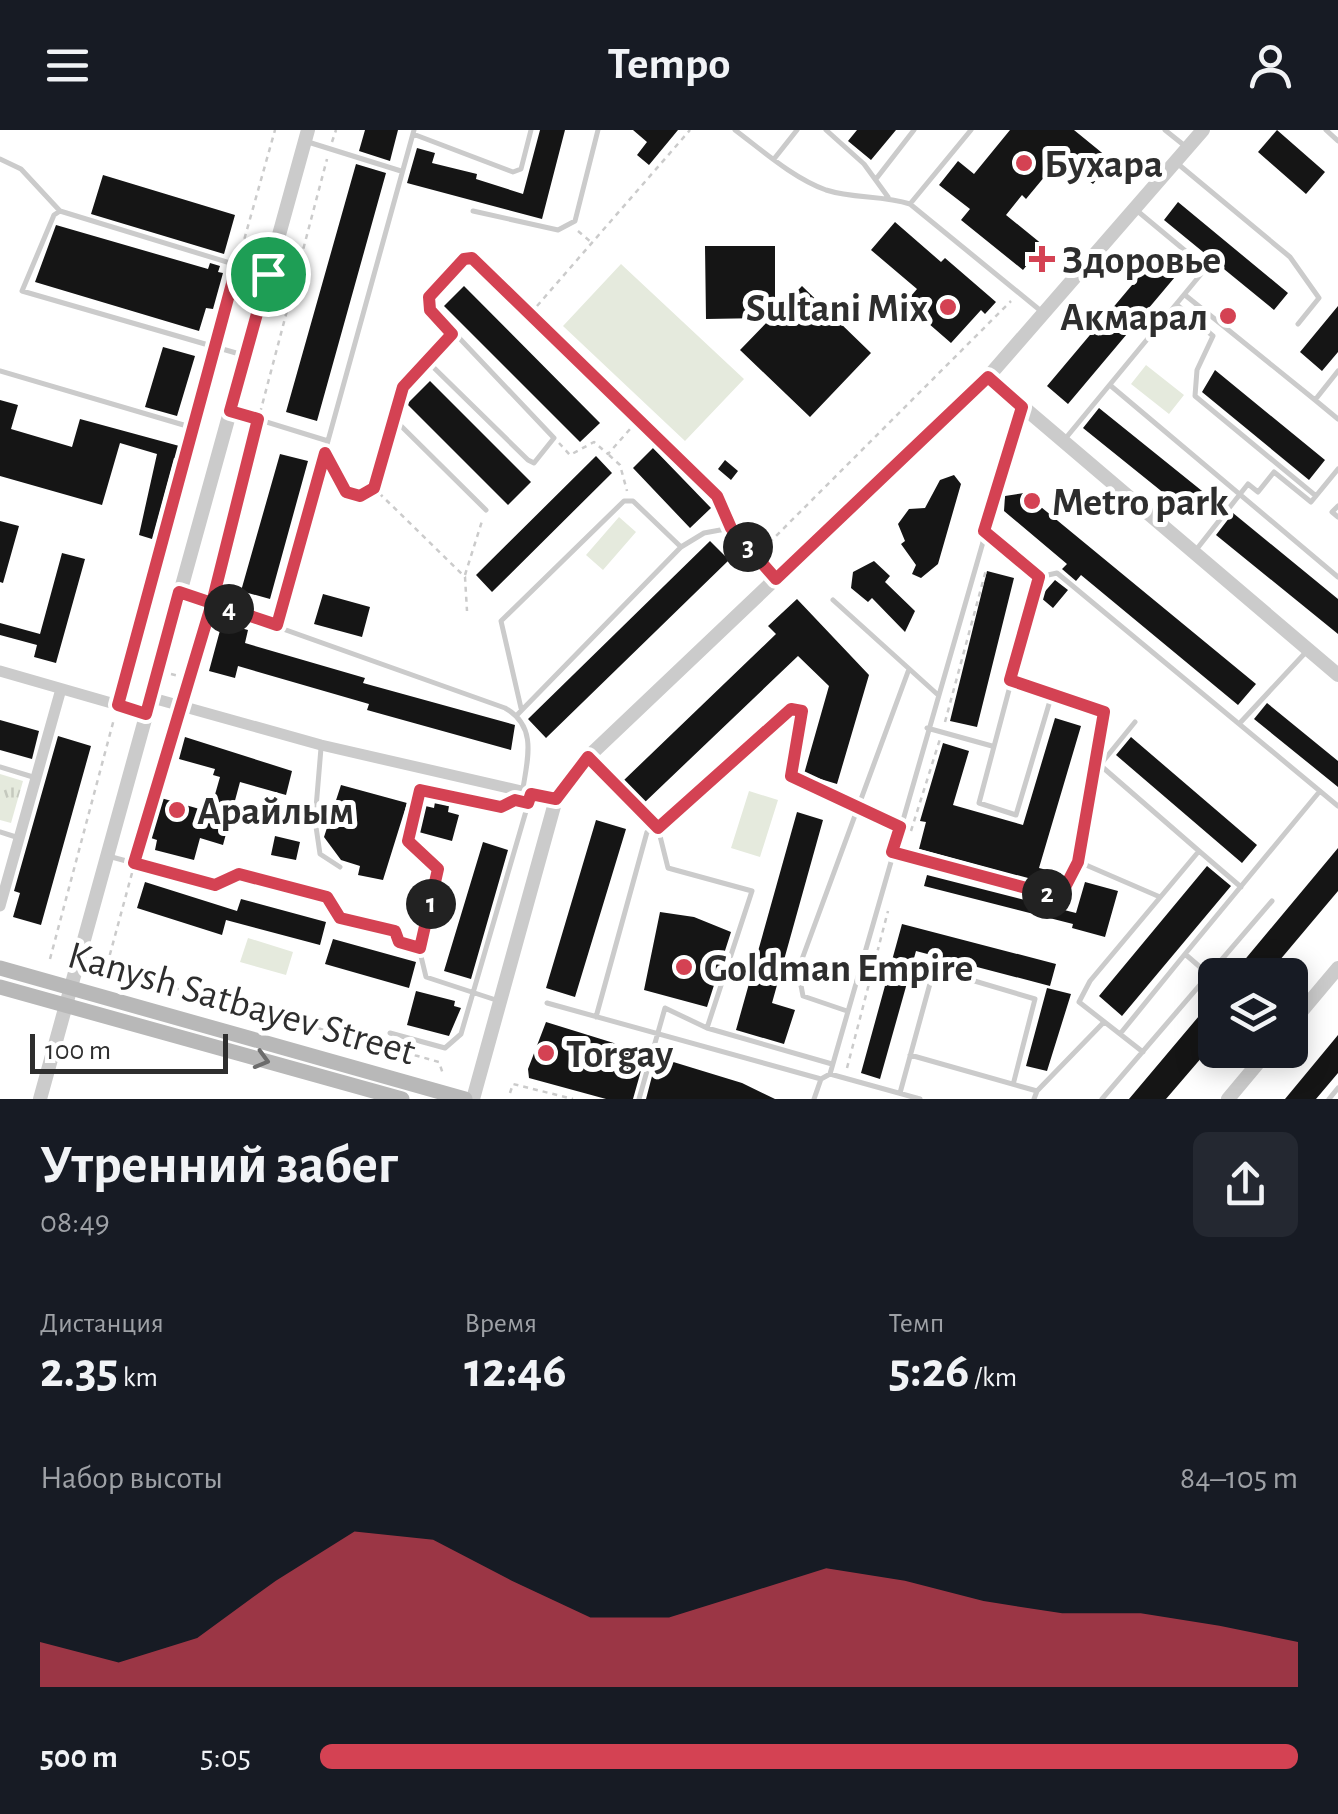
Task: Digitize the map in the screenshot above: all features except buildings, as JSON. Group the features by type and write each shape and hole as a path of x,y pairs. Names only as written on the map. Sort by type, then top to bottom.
{"main road":[{"name":"Kanysh Satbayev Street","path":"0,968 469,1099"},
{"name":"Kanysh Satbayev Street","path":"0,986 392,1098"}],"street":[{"path":"469,1099 556,799 588,757 988,377 1204,130"},
{"path":"40,1099 306,136"},
{"path":"988,377 1338,675"},
{"path":"0,671 146,714"},
{"path":"0,906 60,689"},
{"path":"149,698 527,797 556,799"},
{"path":"1308,1004 1338,968"},
{"path":"1228,1099 1254,1068"}],"lane":[{"path":"277,625 414,132 512,172 521,169 532,130"},
{"path":"473,211 558,230 575,221 598,130"},
{"path":"735,130 825,189 857,197 888,197 910,204 1044,313"},
{"path":"774,159 798,130"},
{"path":"826,130 888,197"},
{"path":"875,180 914,130"},
{"path":"910,204 971,130"},
{"path":"1165,130 1188,148"},
{"path":"1326,130 1338,141"},
{"path":"306,136 330,149 401,171"},
{"path":"0,158 21,169 60,211 268,274"},
{"path":"1176,162 1290,257 1319,298 1298,324"},
{"path":"1063,442 1206,268 1135,209"},
{"path":"60,211 54,215 22,291 246,356"},
{"path":"427,361 534,463 554,438 427,304 464,259 478,261 717,496 731,528 776,579"},
{"path":"1185,295 1338,419"},
{"path":"1177,305 1213,336 1197,370 1194,396 1316,496"},
{"path":"325,453 346,492 360,496 374,488 403,387 452,334"},
{"path":"0,371 186,426 212,346"},
{"path":"1315,400 1338,371"},
{"path":"1110,385 1338,577"},
{"path":"830,1074 1022,407"},
{"path":"230,411 328,441"},
{"path":"392,416 486,510"},
{"path":"1194,552 1248,484 1258,492 1274,472 1312,502 1338,469"},
{"path":"390,1033 445,1048 454,1045 527,797 527,730 519,711 502,621 629,499 681,547"},
{"path":"1338,506 1332,512 1338,517"},
{"path":"519,711 681,547 704,533 731,528"},
{"path":"984,531 1039,577"},
{"path":"1039,577 1056,573 1338,806"},
{"path":"1039,577 979,803 1016,814 1052,694"},
{"path":"179,592 519,711"},
{"path":"833,600 937,694"},
{"path":"1239,724 1308,650"},
{"path":"847,1011 803,996 798,970 909,669"},
{"path":"892,852 1060,897 1078,862 1104,712 1010,680"},
{"path":"596,1017 647,832 658,828 791,709 802,711 791,776 900,827"},
{"path":"1135,722 1100,765 1241,887"},
{"path":"928,728 992,746"},
{"path":"321,744 315,820 320,854 340,867"},
{"path":"588,757 658,828 668,868 752,891 708,1028"},
{"path":"0,767 36,778"},
{"path":"500,1002 426,977 420,948 438,869 408,841 420,790 501,807 527,797"},
{"path":"1120,1034 1320,792"},
{"path":"0,832 19,838"},
{"path":"1143,1052 1079,1002 1090,981 1199,851"},
{"path":"108,856 215,885 239,874 327,897 340,918 395,931 399,942 420,948"},
{"path":"1078,862 1160,897"},
{"path":"1222,958 1272,901"},
{"path":"1186,954 1198,965"},
{"path":"900,1093 934,969 1034,999 1014,1081"},
{"path":"1102,1099 1198,986"},
{"path":"547,1003 821,1079"},
{"path":"639,1099 665,1008 708,1028 832,1064"},
{"path":"1034,1099 1037,1090 1104,1022"},
{"path":"910,1055 1037,1090"},
{"path":"814,1099 821,1079 830,1074 920,1099"},
{"path":"392,1098 394,1079"},
{"path":"1329,1099 1338,1088"}],"path":[{"path":"212,346 274,130"},
{"path":"336,130 212,603 106,969 440,1062 443,1074"},
{"path":"531,313 690,130"},
{"path":"575,221 578,232 592,242"},
{"path":"756,556 1019,293"},
{"path":"608,454 638,419"},
{"path":"50,959 197,420"},
{"path":"554,438 570,455 594,442 620,465 629,499"},
{"path":"374,488 465,577"},
{"path":"467,611 465,577 486,510"},
{"path":"903,855 942,732 994,540"},
{"path":"844,1078 889,907"},
{"path":"510,1093 513,1084 573,1099"}],"green space":[{"path":"621,264 744,379 685,441 563,326"},
{"path":"1146,365 1184,395 1169,414 1131,384"},
{"path":"619,517 636,532 603,570 586,555"},
{"path":"0,774 23,781 11,823 0,820"},
{"path":"749,791 778,800 760,857 731,848"},
{"path":"248,938 293,952 286,975 240,962"}],"place":[{"name":"Бухара","path":"1024,163"},
{"name":"Здоровье","path":"1042,259"},
{"name":"Sultani Mix","path":"948,307"},
{"name":"Акмарал","path":"1228,316"},
{"name":"Metro park","path":"1032,501"},
{"name":"Арайлым","path":"177,810"},
{"name":"Goldman Empire","path":"684,967"},
{"name":"Torgay","path":"546,1053"}],"route":[{"path":"268,274 230,411 258,419 212,603 134,863 215,885 239,874 327,897 340,918 395,931 399,942 420,948 438,876 436,863 408,841 420,790 427,788 501,807 515,800 528,803 531,794 556,799 588,757 658,828 791,709 802,711 791,776 900,827 892,852 1060,897 1078,862 1104,712 1010,680 1039,577 984,531 1022,407 988,377 776,579 731,528 727,511 717,496 472,258 464,259 429,297 430,310 452,334 403,387 370,493 360,496 346,492 325,453 277,625 212,603 179,592 146,714 118,705 237,265 268,274"}]}
